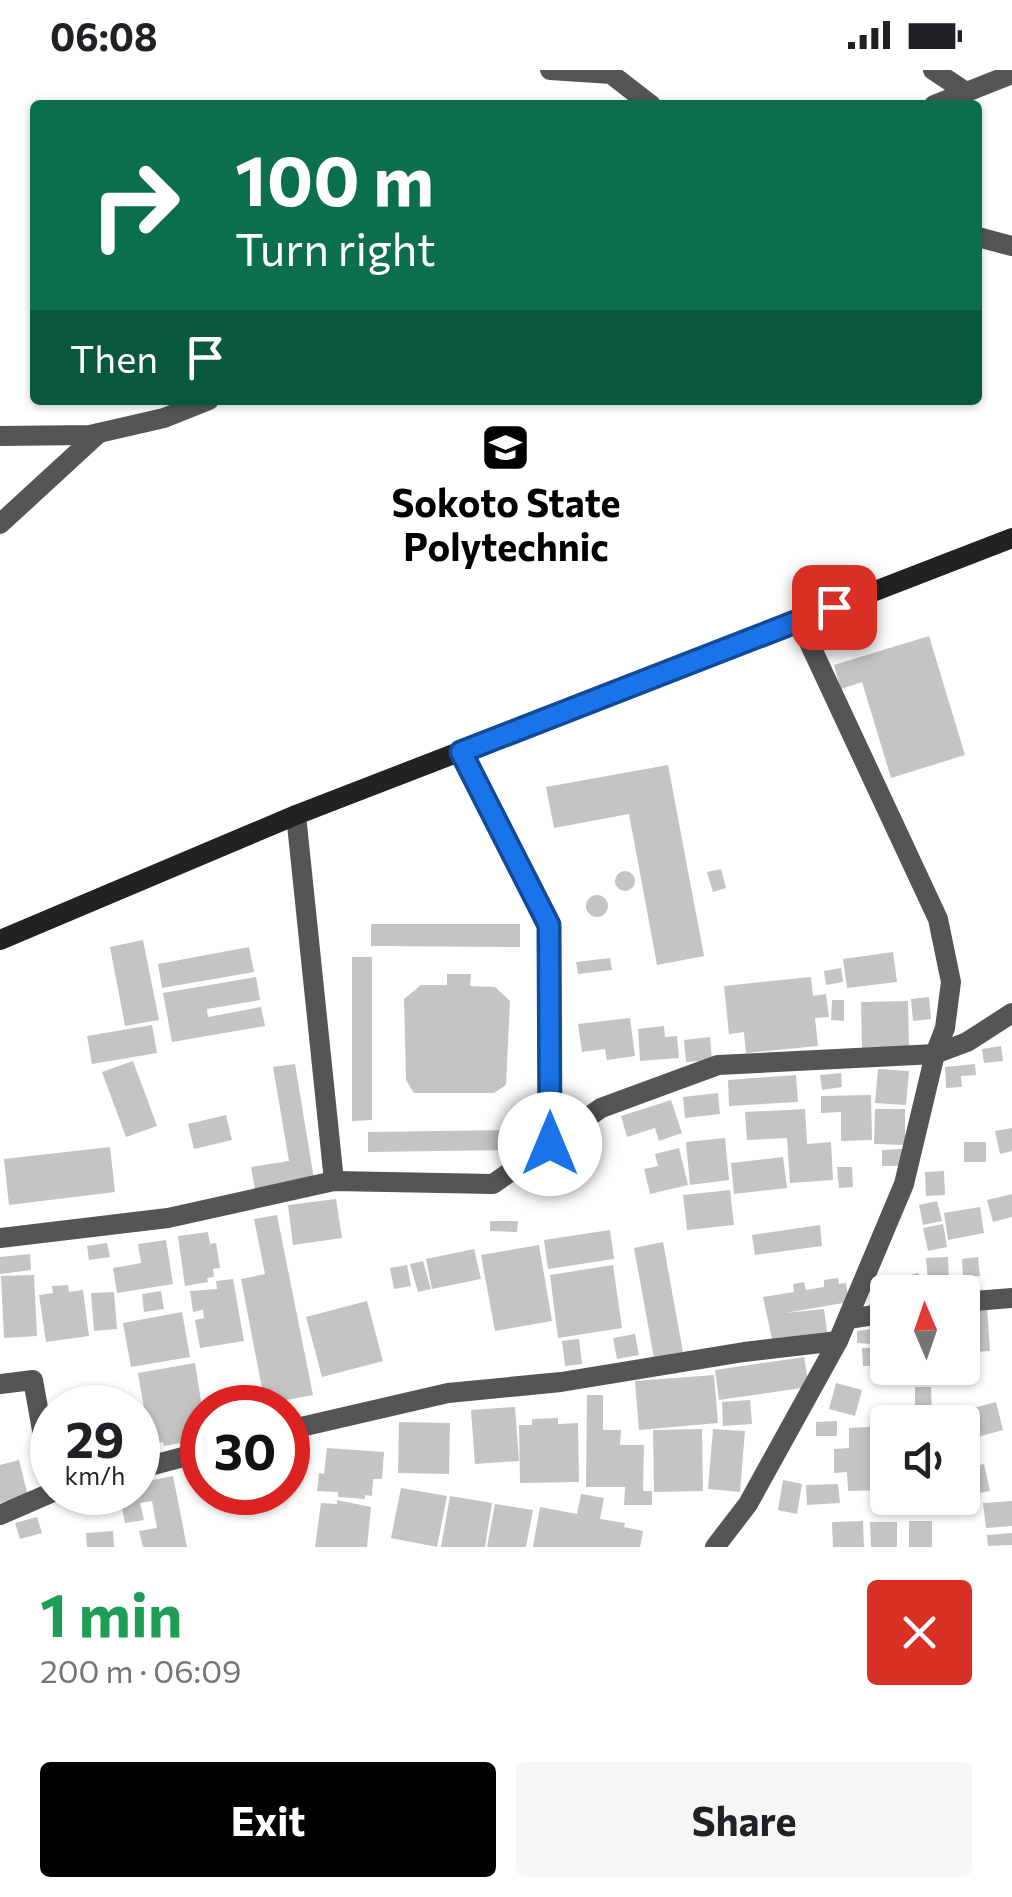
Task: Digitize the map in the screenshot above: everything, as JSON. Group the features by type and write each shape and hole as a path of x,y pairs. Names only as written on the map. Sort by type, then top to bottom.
{"street":[{"path":"550,70 611,74 645,100"},
{"path":"933,70 966,92"},
{"path":"946,100 1012,74"},
{"path":"982,237 1012,246"},
{"path":"0,436 99,432 164,418 197,405"},
{"path":"0,524 99,432"},
{"path":"0,940 296,815 1012,538"},
{"path":"715,1547 748,1504 848,1319 904,1184 935,1054 945,1028 951,982 938,919 799,621"},
{"path":"461,752 549,925 550,1144"},
{"path":"296,815 334,1181"},
{"path":"0,1238 168,1218 334,1181 493,1184 601,1108 718,1066 935,1054 967,1042 1012,1013"},
{"path":"980,1301 1012,1298"},
{"path":"848,1319 870,1316"},
{"path":"310,1425 448,1393 561,1382 838,1341"},
{"path":"0,1384 33,1380 34,1385"},
{"path":"0,1515 30,1500"}],"building":[{"path":"929,636 965,755 891,778 862,682 841,689 834,665"},
{"path":"668,765 704,956 657,965 629,814 554,828 546,787"},
{"path":"721,869 726,888 713,892 707,872"},
{"path":"625,871 635,881 625,891 615,881"},
{"path":"597,895 605,898 605,914 597,917 589,914 586,906 589,898"},
{"path":"371,924 520,924 520,947 371,946"},
{"path":"143,940 159,1020 125,1026 110,947"},
{"path":"249,947 254,972 162,988 158,964"},
{"path":"893,952 897,982 847,988 843,959"},
{"path":"352,957 372,957 372,1120 352,1121"},
{"path":"610,958 612,970 578,974 576,962"},
{"path":"841,968 843,982 826,985 824,971"},
{"path":"447,974 471,974 470,986 495,987 510,1001 506,1085 494,1093 414,1093 406,1080 404,999 421,985 447,985"},
{"path":"256,977 260,1000 207,1009 208,1017 261,1007 265,1026 172,1042 163,993"},
{"path":"811,977 813,996 826,994 829,1017 815,1018 818,1046 746,1053 744,1032 729,1034 724,986"},
{"path":"929,997 931,1019 913,1021 911,999"},
{"path":"832,1000 844,1000 844,1021 831,1020"},
{"path":"908,1001 909,1049 862,1049 861,1002"},
{"path":"630,1018 635,1056 607,1060 605,1049 582,1052 578,1024"},
{"path":"152,1025 157,1053 92,1064 87,1036"},
{"path":"664,1026 665,1037 677,1036 679,1058 640,1061 638,1029"},
{"path":"710,1037 712,1060 686,1062 684,1040"},
{"path":"1001,1046 1003,1061 984,1063 982,1049"},
{"path":"133,1061 157,1126 126,1137 102,1072"},
{"path":"295,1064 314,1179 255,1189 251,1167 289,1161 273,1067"},
{"path":"975,1064 976,1075 961,1076 962,1087 946,1088 945,1067"},
{"path":"878,1069 909,1071 906,1105 875,1103"},
{"path":"841,1073 842,1087 822,1090 820,1075"},
{"path":"796,1075 798,1102 729,1106 728,1080"},
{"path":"718,1093 720,1114 685,1118 683,1097"},
{"path":"871,1095 872,1140 841,1141 841,1112 821,1113 821,1096"},
{"path":"671,1100 682,1133 659,1141 655,1128 627,1137 621,1116"},
{"path":"805,1109 807,1144 831,1142 833,1180 790,1183 787,1138 747,1140 745,1112"},
{"path":"875,1109 905,1109 905,1145 874,1144"},
{"path":"226,1115 232,1140 194,1149 188,1124"},
{"path":"1012,1128 1012,1151 1000,1154 995,1131"},
{"path":"518,1130 518,1150 368,1152 368,1132"},
{"path":"725,1138 729,1180 690,1185 686,1142"},
{"path":"964,1142 986,1142 986,1162 964,1162"},
{"path":"110,1147 115,1192 9,1205 4,1159"},
{"path":"679,1148 688,1185 650,1194 644,1169 658,1166 655,1154"},
{"path":"903,1149 902,1166 882,1166 882,1150"},
{"path":"783,1157 787,1188 734,1194 731,1163"},
{"path":"837,1167 852,1167 853,1187 839,1188"},
{"path":"944,1171 945,1195 926,1196 925,1172"},
{"path":"730,1190 734,1225 687,1230 683,1195"},
{"path":"1012,1194 1012,1217 993,1222 987,1200"},
{"path":"336,1199 342,1238 293,1245 288,1205"},
{"path":"937,1201 942,1221 923,1225 919,1205"},
{"path":"980,1207 984,1233 948,1240 944,1213"},
{"path":"277,1215 313,1395 310,1396 310,1385 261,1385 241,1279 265,1274 254,1219"},
{"path":"490,1221 518,1221 517,1232 490,1231"},
{"path":"943,1224 947,1247 928,1251 923,1228"},
{"path":"820,1225 822,1246 755,1255 752,1235"},
{"path":"610,1230 614,1259 548,1269 544,1240"},
{"path":"208,1232 210,1244 216,1243 220,1268 213,1269 214,1277 207,1278 208,1282 185,1286 178,1236"},
{"path":"166,1240 173,1284 117,1293 113,1268 141,1263 138,1244"},
{"path":"663,1242 683,1352 654,1358 634,1248"},
{"path":"107,1243 110,1257 89,1260 87,1246"},
{"path":"539,1245 552,1321 495,1331 481,1255"},
{"path":"474,1249 481,1279 432,1289 426,1259"},
{"path":"30,1254 31,1270 0,1274 0,1257"},
{"path":"948,1257 949,1275 927,1275 926,1258"},
{"path":"978,1257 980,1275 963,1275 962,1259"},
{"path":"423,1261 431,1289 418,1292 410,1264"},
{"path":"407,1265 411,1286 394,1289 390,1268"},
{"path":"613,1265 622,1328 558,1338 550,1275"},
{"path":"34,1275 37,1336 4,1338 1,1276"},
{"path":"838,1278 839,1284 846,1283 849,1302 785,1313 824,1309 827,1332 772,1339 763,1297 794,1292 793,1284 804,1282 806,1290 824,1287 824,1280"},
{"path":"233,1279 244,1341 200,1348 195,1320 204,1318 203,1310 193,1312 190,1291 217,1289 216,1281"},
{"path":"68,1285 69,1292 83,1290 89,1336 46,1342 39,1295 53,1293 52,1286"},
{"path":"161,1291 164,1309 144,1312 142,1294"},
{"path":"114,1292 117,1329 94,1331 91,1293"},
{"path":"367,1301 383,1361 322,1377 306,1317"},
{"path":"987,1306 990,1351 980,1352 980,1307"},
{"path":"182,1312 190,1357 131,1367 123,1323"},
{"path":"870,1329 870,1344 857,1343 857,1331"},
{"path":"635,1334 639,1355 617,1359 613,1338"},
{"path":"579,1339 582,1364 565,1366 562,1341"},
{"path":"862,1348 870,1348 870,1366 863,1366"},
{"path":"804,1357 809,1387 719,1400 715,1370"},
{"path":"195,1363 198,1385 180,1385 180,1443 164,1446 160,1442 160,1385 140,1385 138,1373"},
{"path":"714,1375 718,1423 639,1430 635,1381"},
{"path":"836,1383 862,1390 855,1416 829,1409"},
{"path":"915,1387 931,1387 932,1405 915,1405"},
{"path":"587,1395 603,1395 603,1430 621,1430 620,1445 644,1445 643,1491 652,1491 652,1505 624,1505 625,1487 586,1487"},
{"path":"750,1400 752,1424 723,1426 722,1402"},
{"path":"996,1402 1003,1430 980,1436 980,1406"},
{"path":"515,1407 519,1461 475,1464 471,1410"},
{"path":"558,1418 558,1424 578,1423 579,1482 520,1483 519,1425 532,1425 532,1419"},
{"path":"837,1421 837,1436 816,1436 816,1422"},
{"path":"399,1422 450,1423 449,1474 398,1473"},
{"path":"870,1427 870,1490 848,1491 847,1472 834,1473 834,1449 849,1448 849,1428"},
{"path":"702,1429 703,1491 654,1492 653,1430"},
{"path":"713,1429 745,1431 740,1492 708,1489"},
{"path":"327,1448 384,1452 382,1479 373,1479 372,1496 338,1497 338,1492 317,1491"},
{"path":"19,1460 28,1496 0,1503 0,1465"},
{"path":"984,1464 990,1491 980,1493 980,1465"},
{"path":"173,1476 187,1547 143,1547 139,1531 157,1528 155,1515 160,1515 160,1479"},
{"path":"783,1480 802,1484 797,1514 778,1510"},
{"path":"838,1484 840,1503 807,1505 806,1485"},
{"path":"401,1488 447,1496 437,1547 391,1538"},
{"path":"581,1494 604,1498 600,1519 643,1531 640,1547 533,1547 540,1507 577,1514"},
{"path":"450,1496 492,1503 485,1547 441,1547"},
{"path":"337,1500 371,1507 367,1547 315,1547 321,1503 337,1504"},
{"path":"1012,1501 1012,1526 986,1528 983,1503"},
{"path":"495,1504 533,1510 526,1547 487,1547"},
{"path":"123,1515 143,1515 144,1520 125,1523"},
{"path":"37,1517 42,1533 20,1539 15,1523"},
{"path":"863,1521 864,1547 833,1547 832,1522"},
{"path":"909,1521 932,1521 932,1547 909,1547"},
{"path":"870,1522 897,1522 897,1547 871,1547"},
{"path":"113,1531 114,1547 87,1547 86,1533"},
{"path":"1012,1533 1012,1545 988,1546 987,1535"}],"place":[{"name":"Sokoto State Polytechnic","path":"506,447"}],"route":[{"path":"550,1144 549,925 461,752 834,607"}]}
